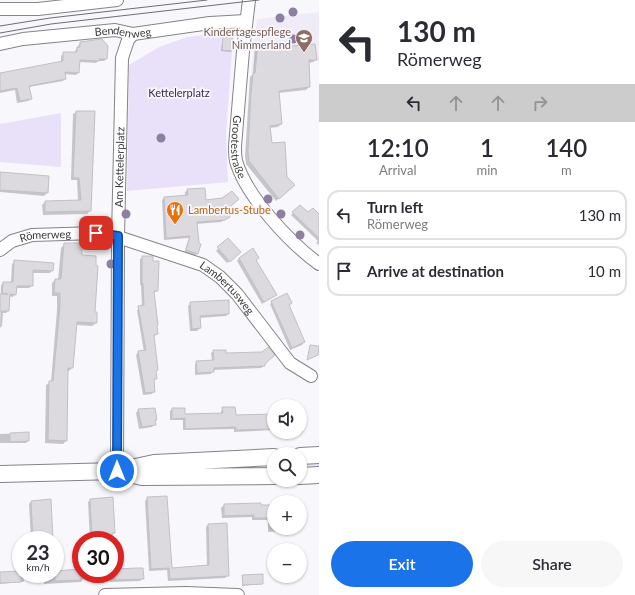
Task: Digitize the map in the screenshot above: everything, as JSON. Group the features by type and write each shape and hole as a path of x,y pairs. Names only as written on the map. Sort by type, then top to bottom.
{"main road":[{"path":"307,456 319,455"},
{"path":"0,474 117,471 154,463 267,457"},
{"path":"117,471 142,477 267,476"},
{"path":"307,476 319,475"}],"street":[{"path":"0,9 38,9 117,0"},
{"name":"Grootestraße","path":"249,0 235,146 236,160 243,178 255,198 292,239 319,264"},
{"name":"Bendenweg","path":"0,44 23,39 115,30 133,34 210,23 246,21"},
{"name":"Am Kettelerplatz","path":"117,471 118,236 122,58 128,40 133,34"},
{"name":"Römerweg","path":"0,250 12,241 32,235 96,233 118,236"},
{"name":"Lambertusweg","path":"118,236 203,265 220,276 237,294 290,363 311,376"},
{"path":"105,595 186,593 238,595"}],"shaded area":[{"path":"319,12 319,61 291,62 264,74 251,73 257,19"}],"green space":[{"name":"Kettelerplatz","path":"221,33 223,37 233,38 226,134 228,182 127,191 129,65 159,47 187,37"},
{"path":"61,113 61,167 0,162 0,124"},
{"path":"307,460 319,460 319,471 307,470"}],"building":[{"path":"223,37 233,38 232,51 222,50"},
{"path":"102,39 108,46 107,59 99,59 99,61 80,60 79,73 65,72 66,79 29,86 32,99 20,101 17,88 0,91 0,73 63,61 63,52 77,52 77,47 80,47 80,42"},
{"path":"258,43 292,46 315,44 317,60 309,60 310,87 279,91 282,124 270,126 272,143 285,142 287,177 295,185 279,199 249,161 248,152 251,93"},
{"path":"76,111 95,111 91,211 45,212 45,201 81,200 79,178 73,178"},
{"path":"0,172 49,176 48,193 0,190"},
{"path":"205,188 206,200 222,198 232,191 239,199 229,208 230,217 225,220 197,222 199,243 201,244 198,254 186,250 190,236 166,238 164,197 188,195 187,189"},
{"path":"300,205 308,212 313,208 319,214 319,238 292,212"},
{"path":"228,238 241,252 230,262 217,247"},
{"path":"64,243 80,243 82,255 96,256 96,265 98,266 95,312 97,312 97,323 77,322 73,368 68,368 67,441 48,440 49,381 53,381 60,306 60,293 54,293 55,279 61,279"},
{"path":"253,248 259,258 256,260 277,295 264,302 239,258"},
{"path":"142,256 153,256 153,261 159,261 158,291 154,291 158,325 158,334 154,335 158,370 156,371 157,379 154,379 155,392 145,393 138,351 146,350 138,306 144,305"},
{"path":"14,260 54,263 53,271 33,270 33,286 17,286 16,295 10,294 9,311 0,311 0,294 8,294 2,293 3,282 13,282"},
{"path":"287,293 292,303 289,305 305,342 292,348 271,301"},
{"path":"229,300 229,314 200,316 201,328 192,329 190,302"},
{"path":"310,345 319,346 318,355 307,360"},
{"path":"268,347 275,355 265,364 265,366 214,368 214,372 197,373 196,361 214,360 213,350 226,350 226,353 262,352"},
{"path":"222,407 235,407 236,415 267,414 267,429 236,430 236,427 185,429 185,418 172,419 172,408 185,408 185,414 223,413"},
{"path":"155,408 157,420 155,420 156,425 142,427 138,409"},
{"path":"29,432 29,441 10,442 10,433"},
{"path":"167,496 172,568 209,565 208,524 227,523 229,576 170,579 169,568 151,569 147,497"},
{"path":"113,497 115,531 92,531 90,499"},
{"path":"51,499 53,531 33,531 31,501"},
{"path":"261,503 261,505 267,505 267,518 254,518 254,515 224,516 224,504"},
{"path":"143,568 144,579 124,580 124,569"},
{"path":"64,570 72,570 72,580 64,581"},
{"path":"12,571 12,582 0,583 0,572"},
{"path":"263,574 263,584 243,585 242,575"}],"tram line":[{"path":"0,26 50,18 207,0"},
{"path":"0,33 51,24 259,0"}],"place":[{"name":"Kindertagespflege Nimmerland","path":"304,53"},
{"name":"Lambertus-Stube","path":"175,225"}],"route":[{"path":"96,233 118,236 117,471"}]}
